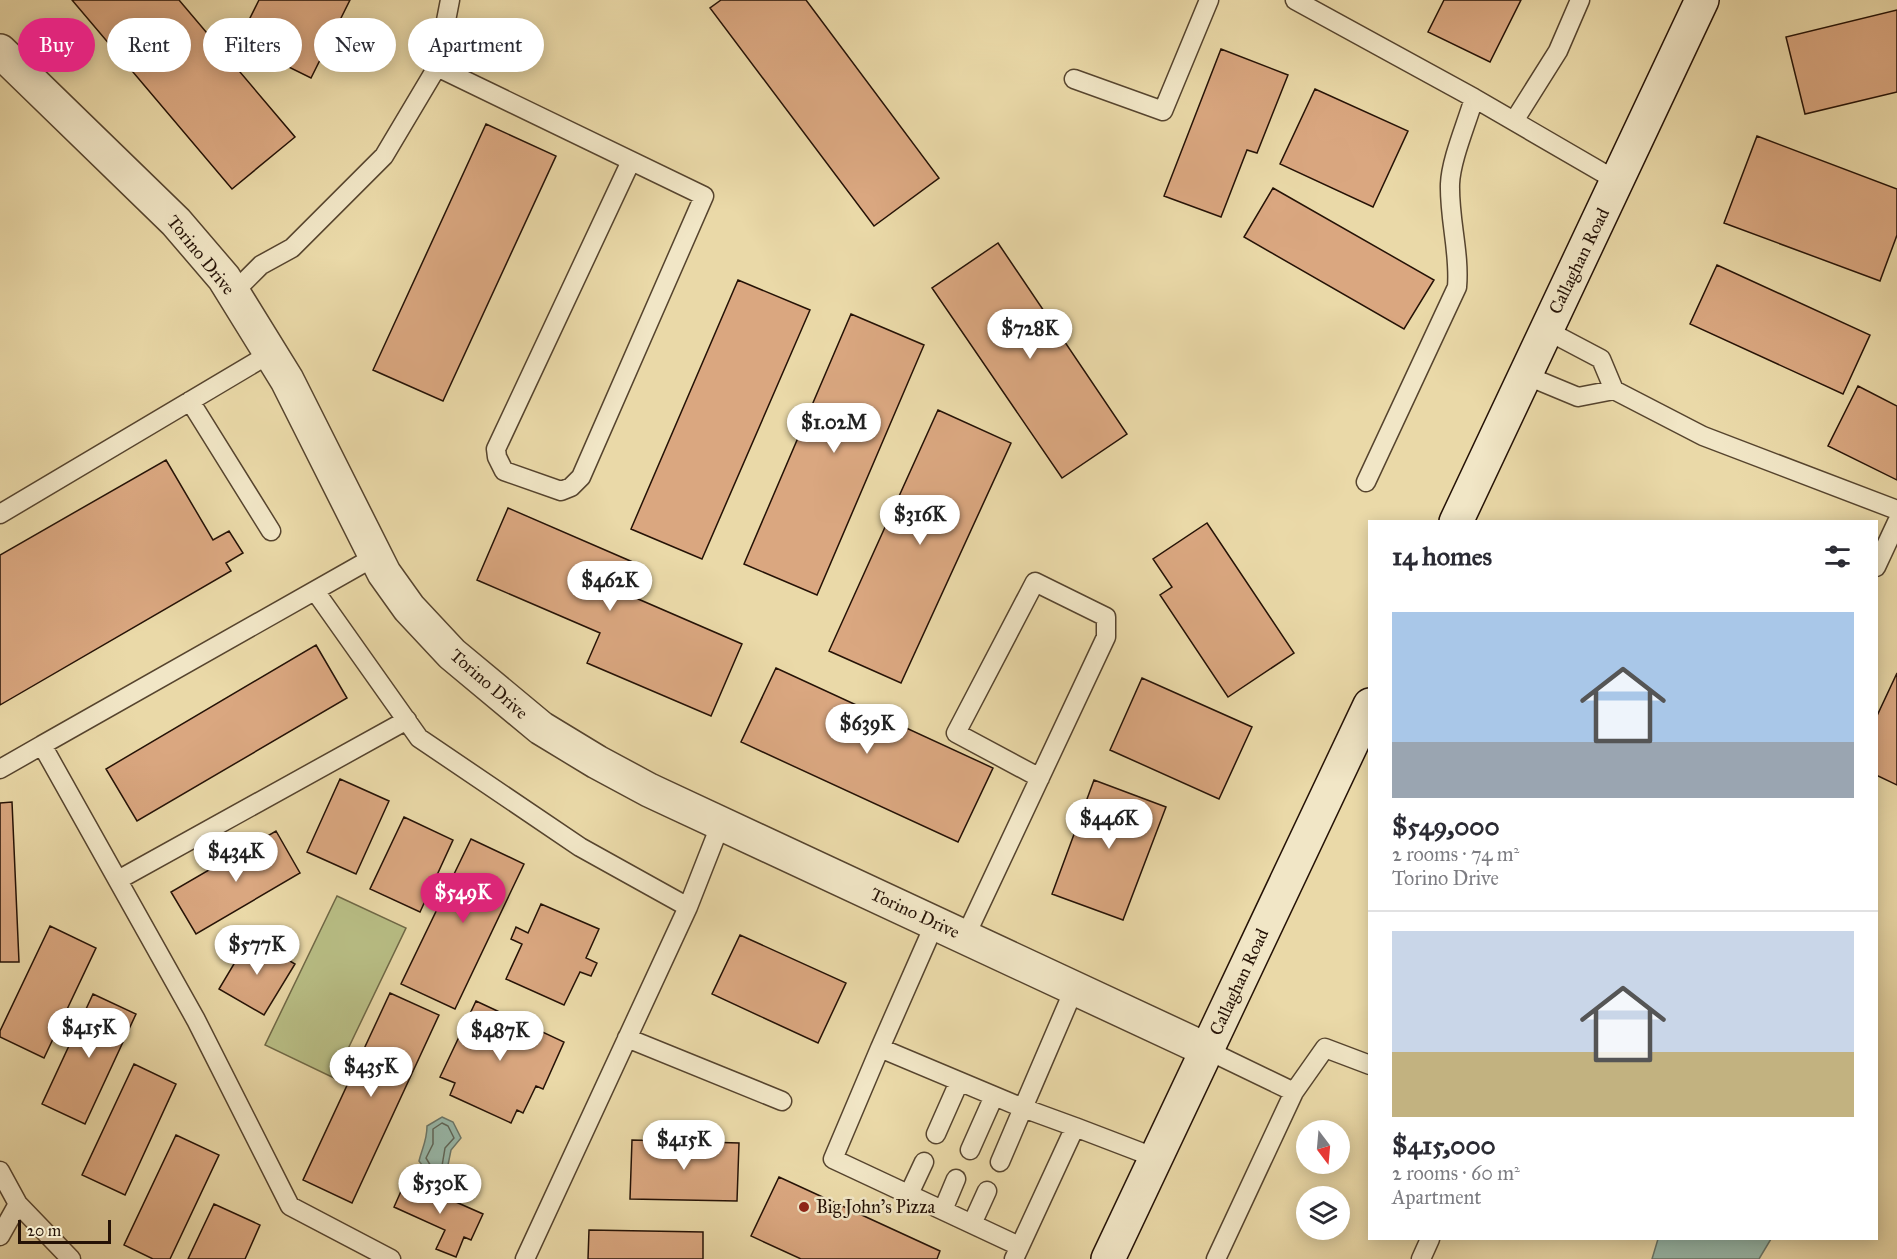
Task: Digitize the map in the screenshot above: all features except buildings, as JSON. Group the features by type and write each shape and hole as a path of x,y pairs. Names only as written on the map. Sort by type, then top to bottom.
{"street":[{"name":"Callaghan Road","path":"1457,520 1702,0"},
{"name":"Torino Drive","path":"0,51 176,222 224,278 271,353 376,556 409,608 452,654 541,728 607,768 1207,1050"},
{"name":"Callaghan Road","path":"1107,1259 1368,709"}],"lane":[{"path":"447,18 450,0"},
{"path":"1074,79 1163,111 1209,0"},
{"path":"1295,0 1474,98 1617,181"},
{"path":"1514,121 1558,51 1580,0"},
{"path":"233,293 261,265 292,249 384,156 435,72"},
{"path":"445,72 631,161 704,196 582,477 571,487 561,491 504,471 496,457 496,449 631,161"},
{"path":"1366,482 1457,287 1459,270 1450,204 1450,180 1474,98"},
{"path":"1546,330 1601,359 1614,390"},
{"path":"0,514 271,353"},
{"path":"1526,375 1578,397 1614,390 1703,436 1897,510"},
{"path":"189,401 271,531"},
{"path":"1878,563 1897,522"},
{"path":"0,769 376,556"},
{"path":"965,937 1040,778 1106,636 1106,617 1035,582 956,733 1040,778"},
{"path":"315,591 419,738 580,847 688,907"},
{"path":"118,880 406,720"},
{"path":"42,745 196,1020 290,1206 391,1259"},
{"path":"525,1259 688,907 721,823"},
{"path":"935,923 833,1158 972,1224 1017,1252 1075,1127"},
{"path":"1000,1162 1075,987"},
{"path":"627,1038 782,1101"},
{"path":"880,1048 1023,1108 1156,1158"},
{"path":"1216,1259 1294,1092 1326,1048 1368,1064"},
{"path":"1207,1050 1294,1092"},
{"path":"936,1134 959,1082"},
{"path":"970,1150 994,1096"},
{"path":"909,1194 924,1162"},
{"path":"0,1172 18,1204 71,1259"},
{"path":"943,1210 956,1179"},
{"path":"972,1224 987,1191"},
{"path":"0,1236 18,1204"},
{"path":"1421,1259 1430,1240"}],"green space":[{"path":"337,896 406,928 334,1078 265,1045"}],"water":[{"path":"442,1117 453,1122 461,1138 451,1150 447,1170 439,1174 429,1174 419,1161 427,1126"},
{"path":"1658,1240 1770,1240 1759,1259 1652,1259"}],"place":[{"name":"Big John's Pizza","path":"804,1207"}]}
